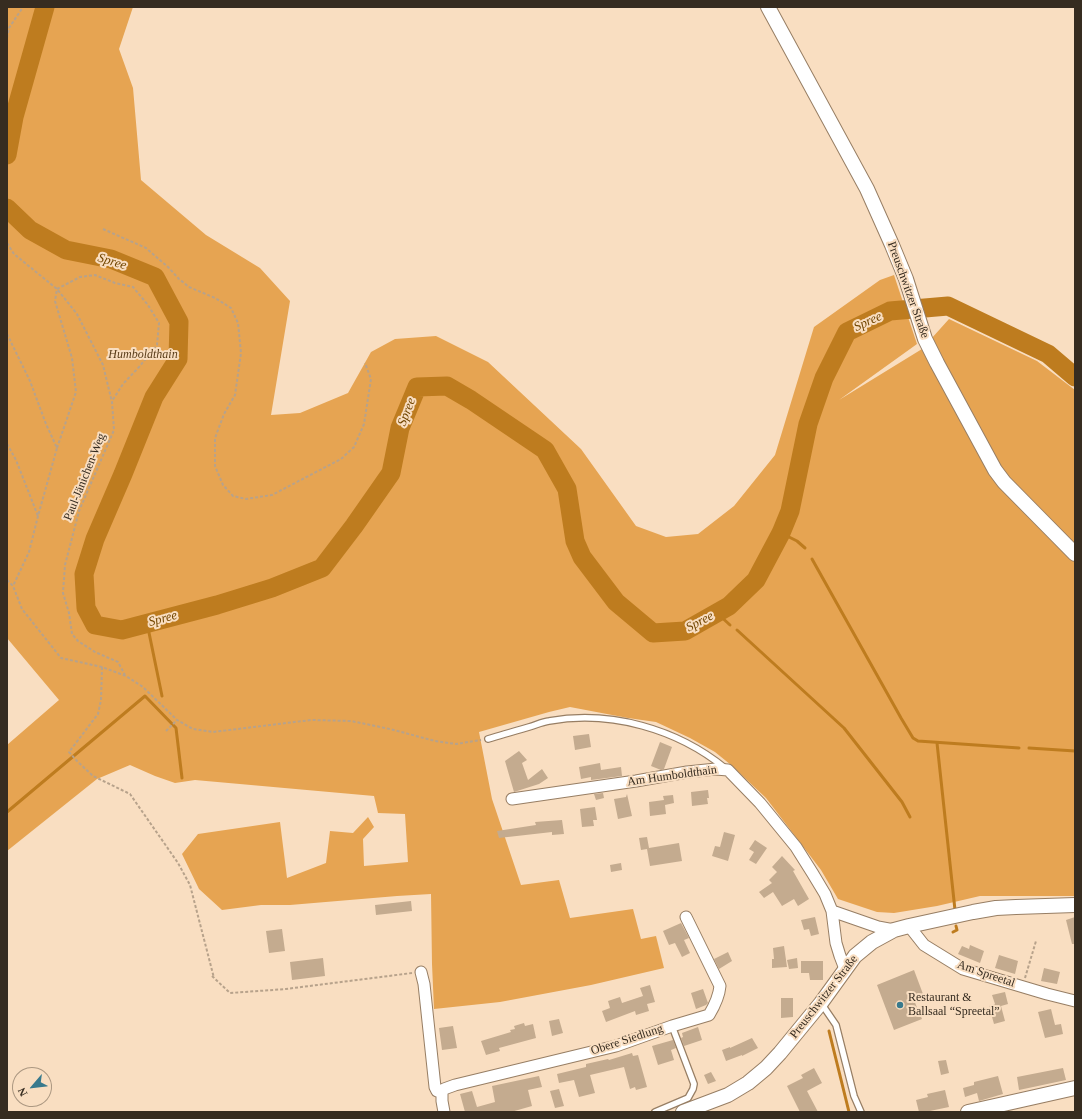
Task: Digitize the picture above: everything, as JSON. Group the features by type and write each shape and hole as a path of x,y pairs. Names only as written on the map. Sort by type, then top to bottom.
{"street":[{"name":"Preuschwitzer Straße","path":"768,7 867,189 906,279 925,339 996,470 1004,482 1075,554"},
{"name":"Am Humboldthain","path":"512,799 687,772 716,769 728,770 760,803 806,861 825,894 832,912 836,943 845,969"},
{"name":"Preuschwitzer Straße","path":"683,1112 728,1094 748,1083 766,1068 821,1003 855,956 872,942 894,930 996,908 1075,904"},
{"path":"832,912 878,927 894,930"},
{"name":"Obere Siedlung","path":"442,1093 444,1089 455,1084 616,1046 672,1026 709,1015 719,996 720,986 686,917"},
{"name":"Am Spreetal","path":"909,926 924,946 963,969 1075,1001"},
{"path":"421,972 424,984 435,1087 437,1091 442,1093 444,1112"},
{"path":"968,1112 1075,1088"}],"lane":[{"path":"488,739 548,721 569,718 588,718 628,722 653,729 684,742 711,756 728,770"},
{"path":"821,1003 836,1024 854,1096 861,1112"},
{"path":"654,1112 688,1098 693,1089 694,1084 672,1026"}],"path":[{"path":"7,38 9,28 23,7"},
{"path":"103,229 146,248 169,268 178,279 189,287 215,298 231,308 238,323 241,353 235,395 224,414 215,438 215,466 223,485 233,496 246,499 272,495 341,459 354,447 364,424 371,379 365,363"},
{"name":"Paul-Jänichen-Weg","path":"7,243 14,254 57,288 78,314 103,365 112,402 114,430 79,511 65,565 62,593 69,613 72,634 78,641 95,652 118,662 126,676"},
{"path":"13,586 29,552 57,448 76,392 72,358 55,301 57,288 80,277 95,276 133,287 148,305 159,323 157,345 139,368 122,384 112,402"},
{"path":"7,334 30,381 46,424 57,448"},
{"path":"7,444 16,460 38,516"},
{"path":"7,580 13,586 22,609 62,658 102,667 126,676 143,687 177,720 193,729 213,732 311,720 352,721 435,741 456,744 488,739"},
{"path":"102,667 102,700 98,714 69,752 76,761 93,776 130,794 178,863 190,884 213,977 230,993 286,989 421,972"},
{"path":"166,732 177,720"},
{"path":"1022,986 1036,941"}],"green space":[{"name":"Humboldthain","path":"7,7 133,7 119,49 133,88 141,180 206,235 260,268 290,301 271,415 300,413 348,393 371,352 395,339 436,336 488,362 581,449 636,526 666,537 698,534 734,506 775,455 814,327 880,280 894,275 917,344 839,400 922,349 949,319 1037,361 1075,390 1075,896 980,896 937,906 894,913 877,912 838,899 821,870 766,798 715,752 656,722 570,707 479,732 492,799 521,885 559,880 570,918 633,909 641,939 656,936 664,968 591,985 500,1002 434,1009 431,894 290,905 261,905 222,910 199,889 182,854 198,834 280,822 287,878 326,863 330,831 353,833 368,817 374,827 363,839 364,866 408,862 405,814 378,813 374,796 195,780 175,783 130,765 97,779 7,851 7,745 59,700 7,638"}],"building":[{"path":"589,734 591,747 575,750 573,736"},
{"path":"660,742 672,747 664,769 661,770 651,766"},
{"path":"519,751 527,760 522,763 528,780 542,769 548,778 539,784 514,792 505,761"},
{"path":"600,763 601,770 621,767 622,776 591,780 591,777 581,779 579,767"},
{"path":"708,790 708,804 692,806 691,792"},
{"path":"603,793 604,798 596,800 594,794"},
{"path":"627,794 632,816 618,819 614,799 626,797"},
{"path":"673,795 674,803 665,805 666,814 650,816 649,802 664,800 663,796"},
{"path":"595,807 597,820 593,820 594,826 582,827 580,809"},
{"path":"562,820 564,834 552,835 552,832 499,838 497,831 536,825 535,822"},
{"path":"724,832 735,835 728,861 712,856 715,846 720,847"},
{"path":"647,837 649,848 679,843 682,861 650,866 647,849 641,850 639,838"},
{"path":"755,840 767,848 756,864 749,860 754,852 749,849"},
{"path":"782,856 795,870 793,871 809,899 798,906 794,899 782,906 773,892 764,898 759,892 772,883 769,880 777,872 772,867"},
{"path":"621,863 622,870 611,872 610,865"},
{"path":"411,901 412,911 376,915 375,905"},
{"path":"815,917 819,934 811,936 809,929 804,930 801,920"},
{"path":"1075,917 1075,944 1072,944 1066,920"},
{"path":"681,923 689,938 684,940 690,953 682,957 675,943 669,945 663,931"},
{"path":"282,929 285,951 269,953 266,931"},
{"path":"970,945 984,951 980,963 958,954 962,946 969,949"},
{"path":"784,946 787,967 772,968 772,959 774,959 773,948"},
{"path":"728,952 732,961 719,969 714,959"},
{"path":"999,955 1018,961 1015,974 995,968"},
{"path":"323,958 325,976 292,980 290,962"},
{"path":"797,958 798,968 789,969 787,960"},
{"path":"801,961 823,961 823,980 810,980 809,973 801,973"},
{"path":"1044,968 1060,972 1057,984 1041,981"},
{"name":"Restaurant & Ballsaal “Spreetal”","path":"914,970 923,994 913,998 922,1019 894,1030 877,985"},
{"path":"650,985 655,1002 647,1004 649,1011 636,1015 635,1011 606,1022 602,1011 610,1008 608,1001 620,997 622,1003 643,996 640,988"},
{"path":"703,989 708,1003 696,1009 691,993"},
{"path":"1005,992 1008,1004 1001,1006 1005,1021 994,1024 989,1006 995,1004 992,995"},
{"path":"781,998 793,998 793,1017 781,1018"},
{"path":"1051,1009 1055,1025 1061,1024 1063,1034 1045,1038 1038,1012"},
{"path":"559,1019 563,1033 552,1036 549,1021"},
{"path":"524,1023 525,1026 533,1024 536,1038 499,1048 500,1051 486,1055 481,1041 511,1032 510,1030 515,1029 514,1026"},
{"path":"453,1026 457,1048 442,1050 439,1028"},
{"path":"698,1027 702,1040 684,1046 681,1038 683,1037 682,1033"},
{"path":"752,1038 758,1048 742,1056 726,1061 722,1050"},
{"path":"673,1040 676,1048 671,1050 674,1060 658,1065 652,1046"},
{"path":"632,1053 633,1056 638,1055 647,1087 636,1090 635,1087 630,1089 624,1067 590,1075 595,1093 579,1097 574,1080 559,1083 557,1074 586,1067 586,1064 609,1060"},
{"path":"946,1060 949,1073 941,1075 938,1061"},
{"path":"814,1068 822,1083 807,1091 818,1112 800,1112 787,1086 803,1078 801,1075"},
{"path":"1063,1068 1066,1080 1019,1090 1017,1077"},
{"path":"711,1072 716,1081 708,1084 704,1075"},
{"path":"539,1076 542,1087 528,1090 532,1106 511,1112 465,1112 460,1094 472,1091 477,1107 495,1102 492,1086"},
{"path":"998,1076 1003,1094 979,1101 977,1093 965,1097 963,1088 974,1085 974,1082"},
{"path":"559,1089 564,1106 555,1108 550,1091"},
{"path":"945,1090 949,1107 919,1112 916,1100 928,1097 927,1094"}],"waterway":[{"name":"Spree","path":"7,155 14,117 45,7"},
{"name":"Spree","path":"7,208 30,230 66,250 111,259 155,277 179,322 178,359 154,397 95,539 84,574 86,608 95,625 122,630 217,605 272,588 322,568 354,526 391,473 400,428 417,387 447,386 471,400 545,450 567,489 575,541 582,557 616,602 653,633 685,631 729,606 756,580 781,533 790,511 808,424 824,378 847,332 890,311 948,306 1048,354 1075,377"},
{"path":"781,533 797,541 805,548"},
{"path":"812,559 913,738 918,741 1019,748"},
{"path":"717,613 730,625"},
{"path":"147,623 162,696"},
{"path":"737,630 844,728 902,802 910,817"},
{"path":"7,812 145,696 176,728 182,778"},
{"path":"937,743 955,910"},
{"path":"1029,748 1075,751"},
{"path":"953,932 957,930 956,926"},
{"path":"829,1031 849,1112"}],"place":[{"name":"Restaurant & Ballsaal “Spreetal”","path":"900,1005"}]}
